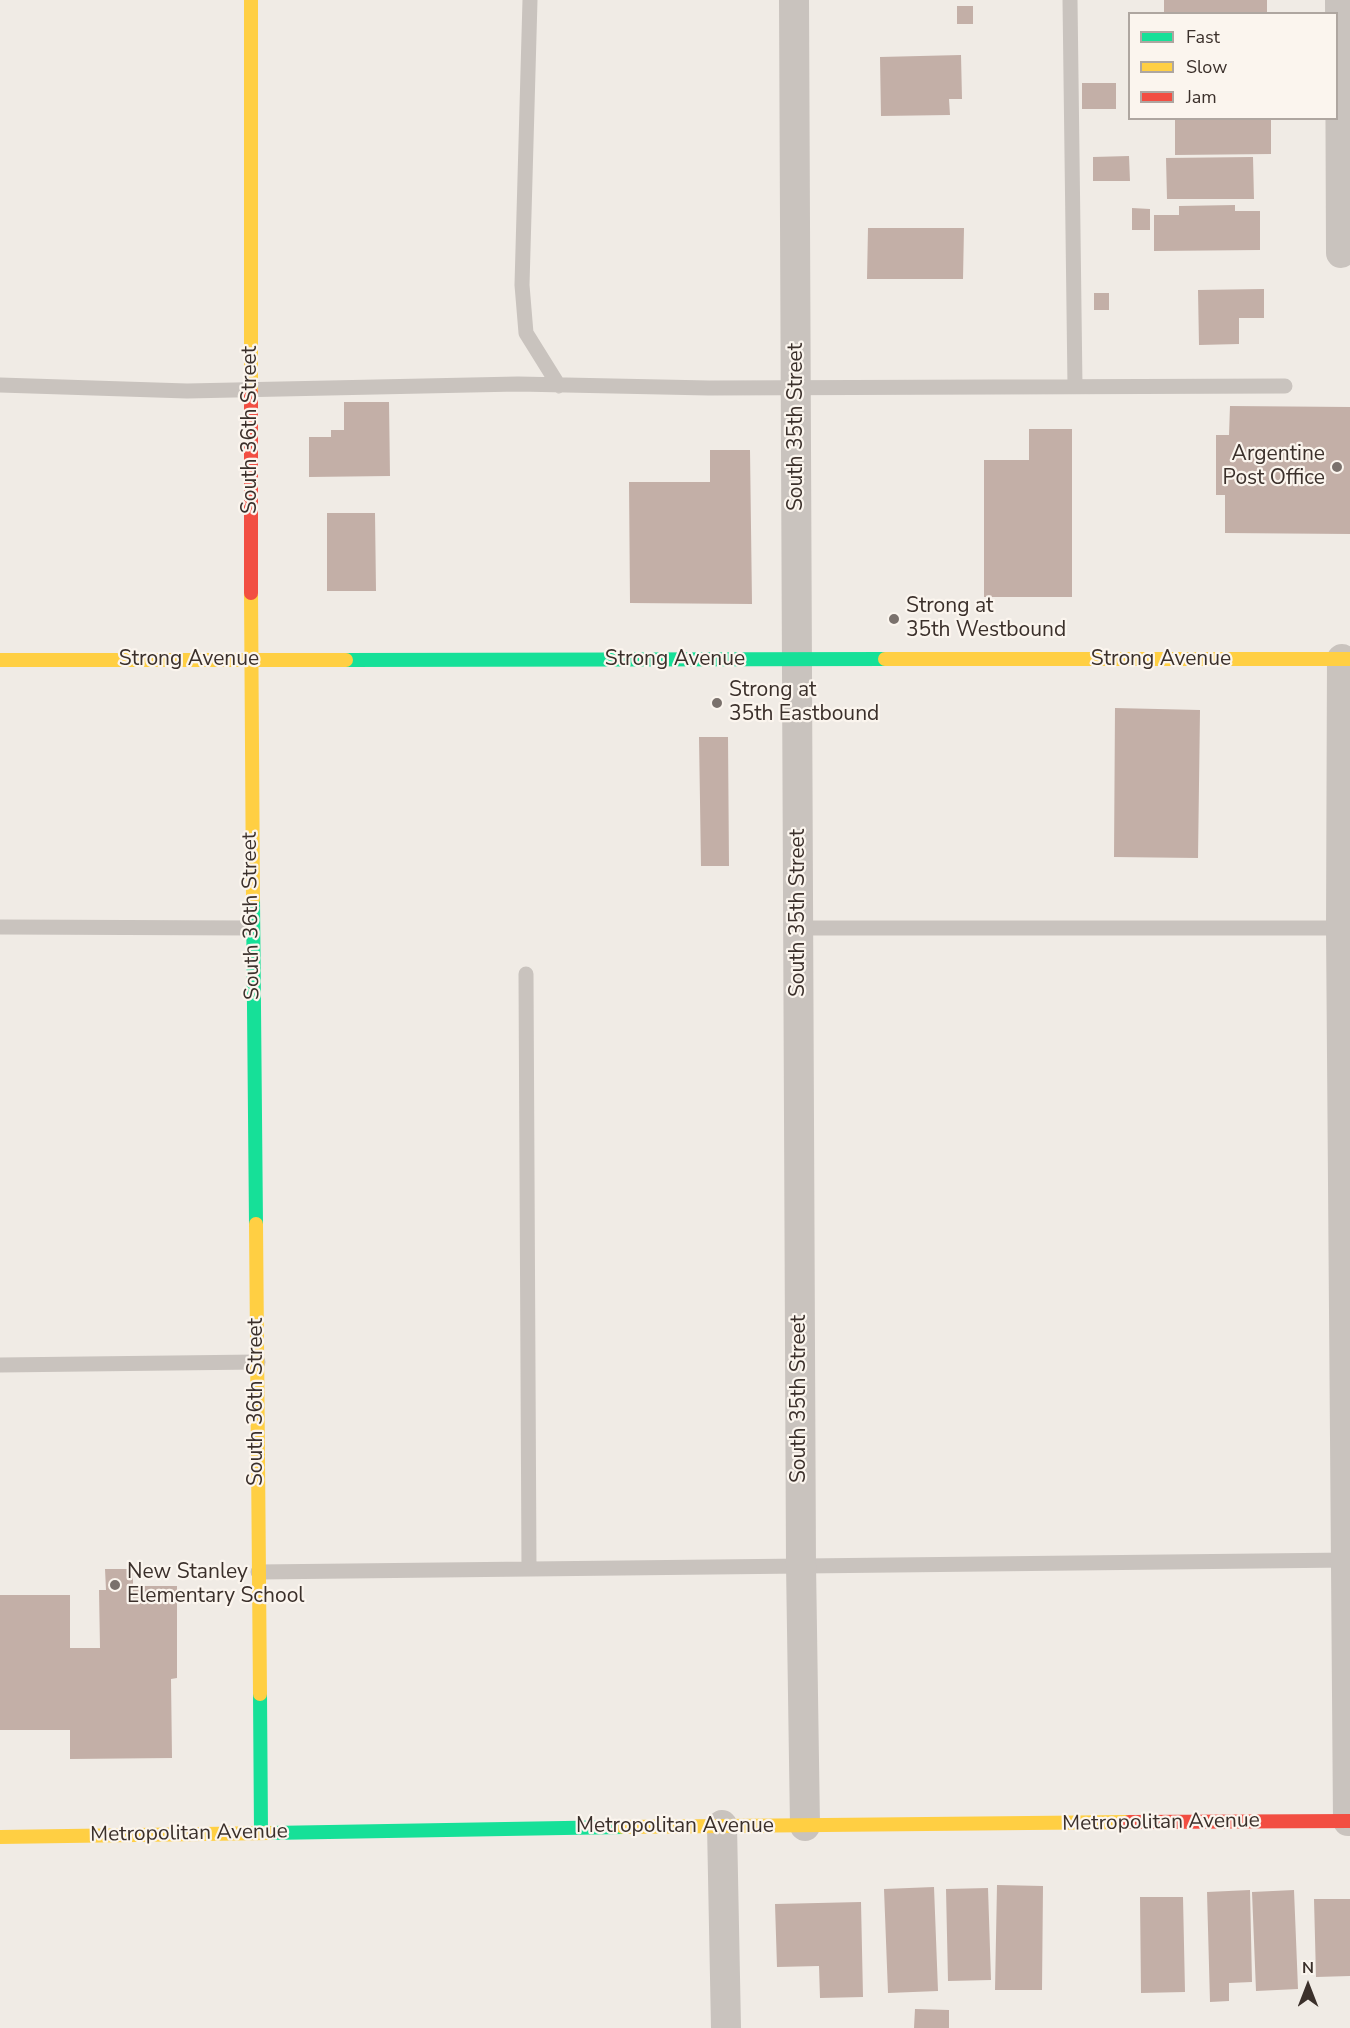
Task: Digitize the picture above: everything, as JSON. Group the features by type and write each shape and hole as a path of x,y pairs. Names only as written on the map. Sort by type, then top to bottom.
{"street":[{"name":"South 36th Street","path":"251,0 252,928 261,1832"},
{"name":"South 35th Street","path":"794,0 801,1564 805,1826"},
{"path":"1340,0 1341,254"},
{"path":"1346,659 1349,1821"},
{"name":"Strong Avenue","path":"0,660 1346,659"},
{"name":"Metropolitan Avenue","path":"0,1837 722,1826 1349,1821"},
{"path":"722,1826 726,2028"}],"lane":[{"path":"530,0 522,285 526,333 559,386"},
{"path":"1070,0 1075,386"},
{"path":"0,385 187,391 559,386 1285,386"},
{"path":"0,927 252,928"},
{"path":"799,928 1345,928"},
{"path":"526,974 529,1568"},
{"path":"0,1365 258,1362"},
{"path":"258,1572 801,1564 1347,1560"}],"building":[{"path":"1164,0 1267,0 1267,12 1164,12"},
{"path":"957,6 973,6 973,24 957,24"},
{"path":"961,55 962,99 949,99 950,115 881,116 880,57"},
{"path":"1082,83 1116,83 1116,109 1082,109"},
{"path":"1175,120 1271,120 1271,154 1175,155"},
{"path":"1129,156 1130,181 1093,181 1093,157"},
{"path":"1253,157 1254,199 1167,199 1166,158"},
{"path":"1235,205 1235,211 1260,211 1260,250 1154,251 1154,215 1179,215 1179,206"},
{"path":"1132,208 1150,209 1150,230 1132,230"},
{"path":"868,228 964,228 963,279 867,279"},
{"path":"1264,289 1264,318 1239,318 1239,344 1199,345 1198,290"},
{"path":"1094,293 1109,293 1109,310 1094,310"},
{"path":"344,402 389,402 390,476 309,477 309,437 331,437 331,430 344,430"},
{"path":"1230,406 1350,407 1350,534 1225,533 1225,495 1216,495 1216,435 1229,435"},
{"path":"1029,429 1072,429 1072,597 984,597 984,460 1029,460"},
{"path":"710,450 750,450 752,604 630,603 629,482 710,482"},
{"path":"327,513 375,513 376,591 327,591"},
{"path":"1115,708 1200,710 1198,858 1114,857"},
{"path":"699,737 728,737 729,866 701,866"},
{"path":"105,1569 133,1569 133,1586 177,1586 177,1678 171,1679 172,1758 70,1759 70,1730 0,1730 0,1595 70,1595 70,1648 100,1648 99,1590 106,1590"},
{"path":"997,1885 1043,1886 1042,1990 995,1990"},
{"path":"934,1887 938,1991 888,1993 884,1889"},
{"path":"988,1888 991,1980 948,1981 946,1889"},
{"path":"1250,1890 1252,1982 1229,1983 1229,2001 1210,2002 1207,1892"},
{"path":"1294,1890 1298,1989 1256,1991 1252,1892"},
{"path":"1140,1897 1183,1897 1185,1992 1141,1993"},
{"path":"1314,1899 1350,1899 1350,1976 1316,1977"},
{"path":"861,1902 863,1997 820,1998 819,1966 777,1967 775,1904"},
{"path":"915,2009 949,2010 949,2028 914,2028"}],"traffic: fast":[{"path":"346,660 885,659"},
{"path":"253,899 256,1224"},
{"path":"260,1694 261,1832"},
{"path":"270,1833 623,1827"}],"traffic: slow":[{"path":"251,0 251,393"},
{"path":"251,593 253,899"},
{"path":"885,659 1350,659"},
{"path":"0,660 346,660"},
{"path":"256,1224 260,1694"},
{"path":"623,1827 1129,1822"},
{"path":"0,1837 270,1833"}],"traffic: jam":[{"path":"251,393 251,593"},
{"path":"1129,1822 1350,1821"}],"place":[{"name":"Argentine Post Office","path":"1337,467"},
{"name":"Strong at 35th Westbound","path":"894,619"},
{"name":"Strong at 35th Eastbound","path":"717,703"},
{"name":"New Stanley Elementary School","path":"115,1585"}]}
